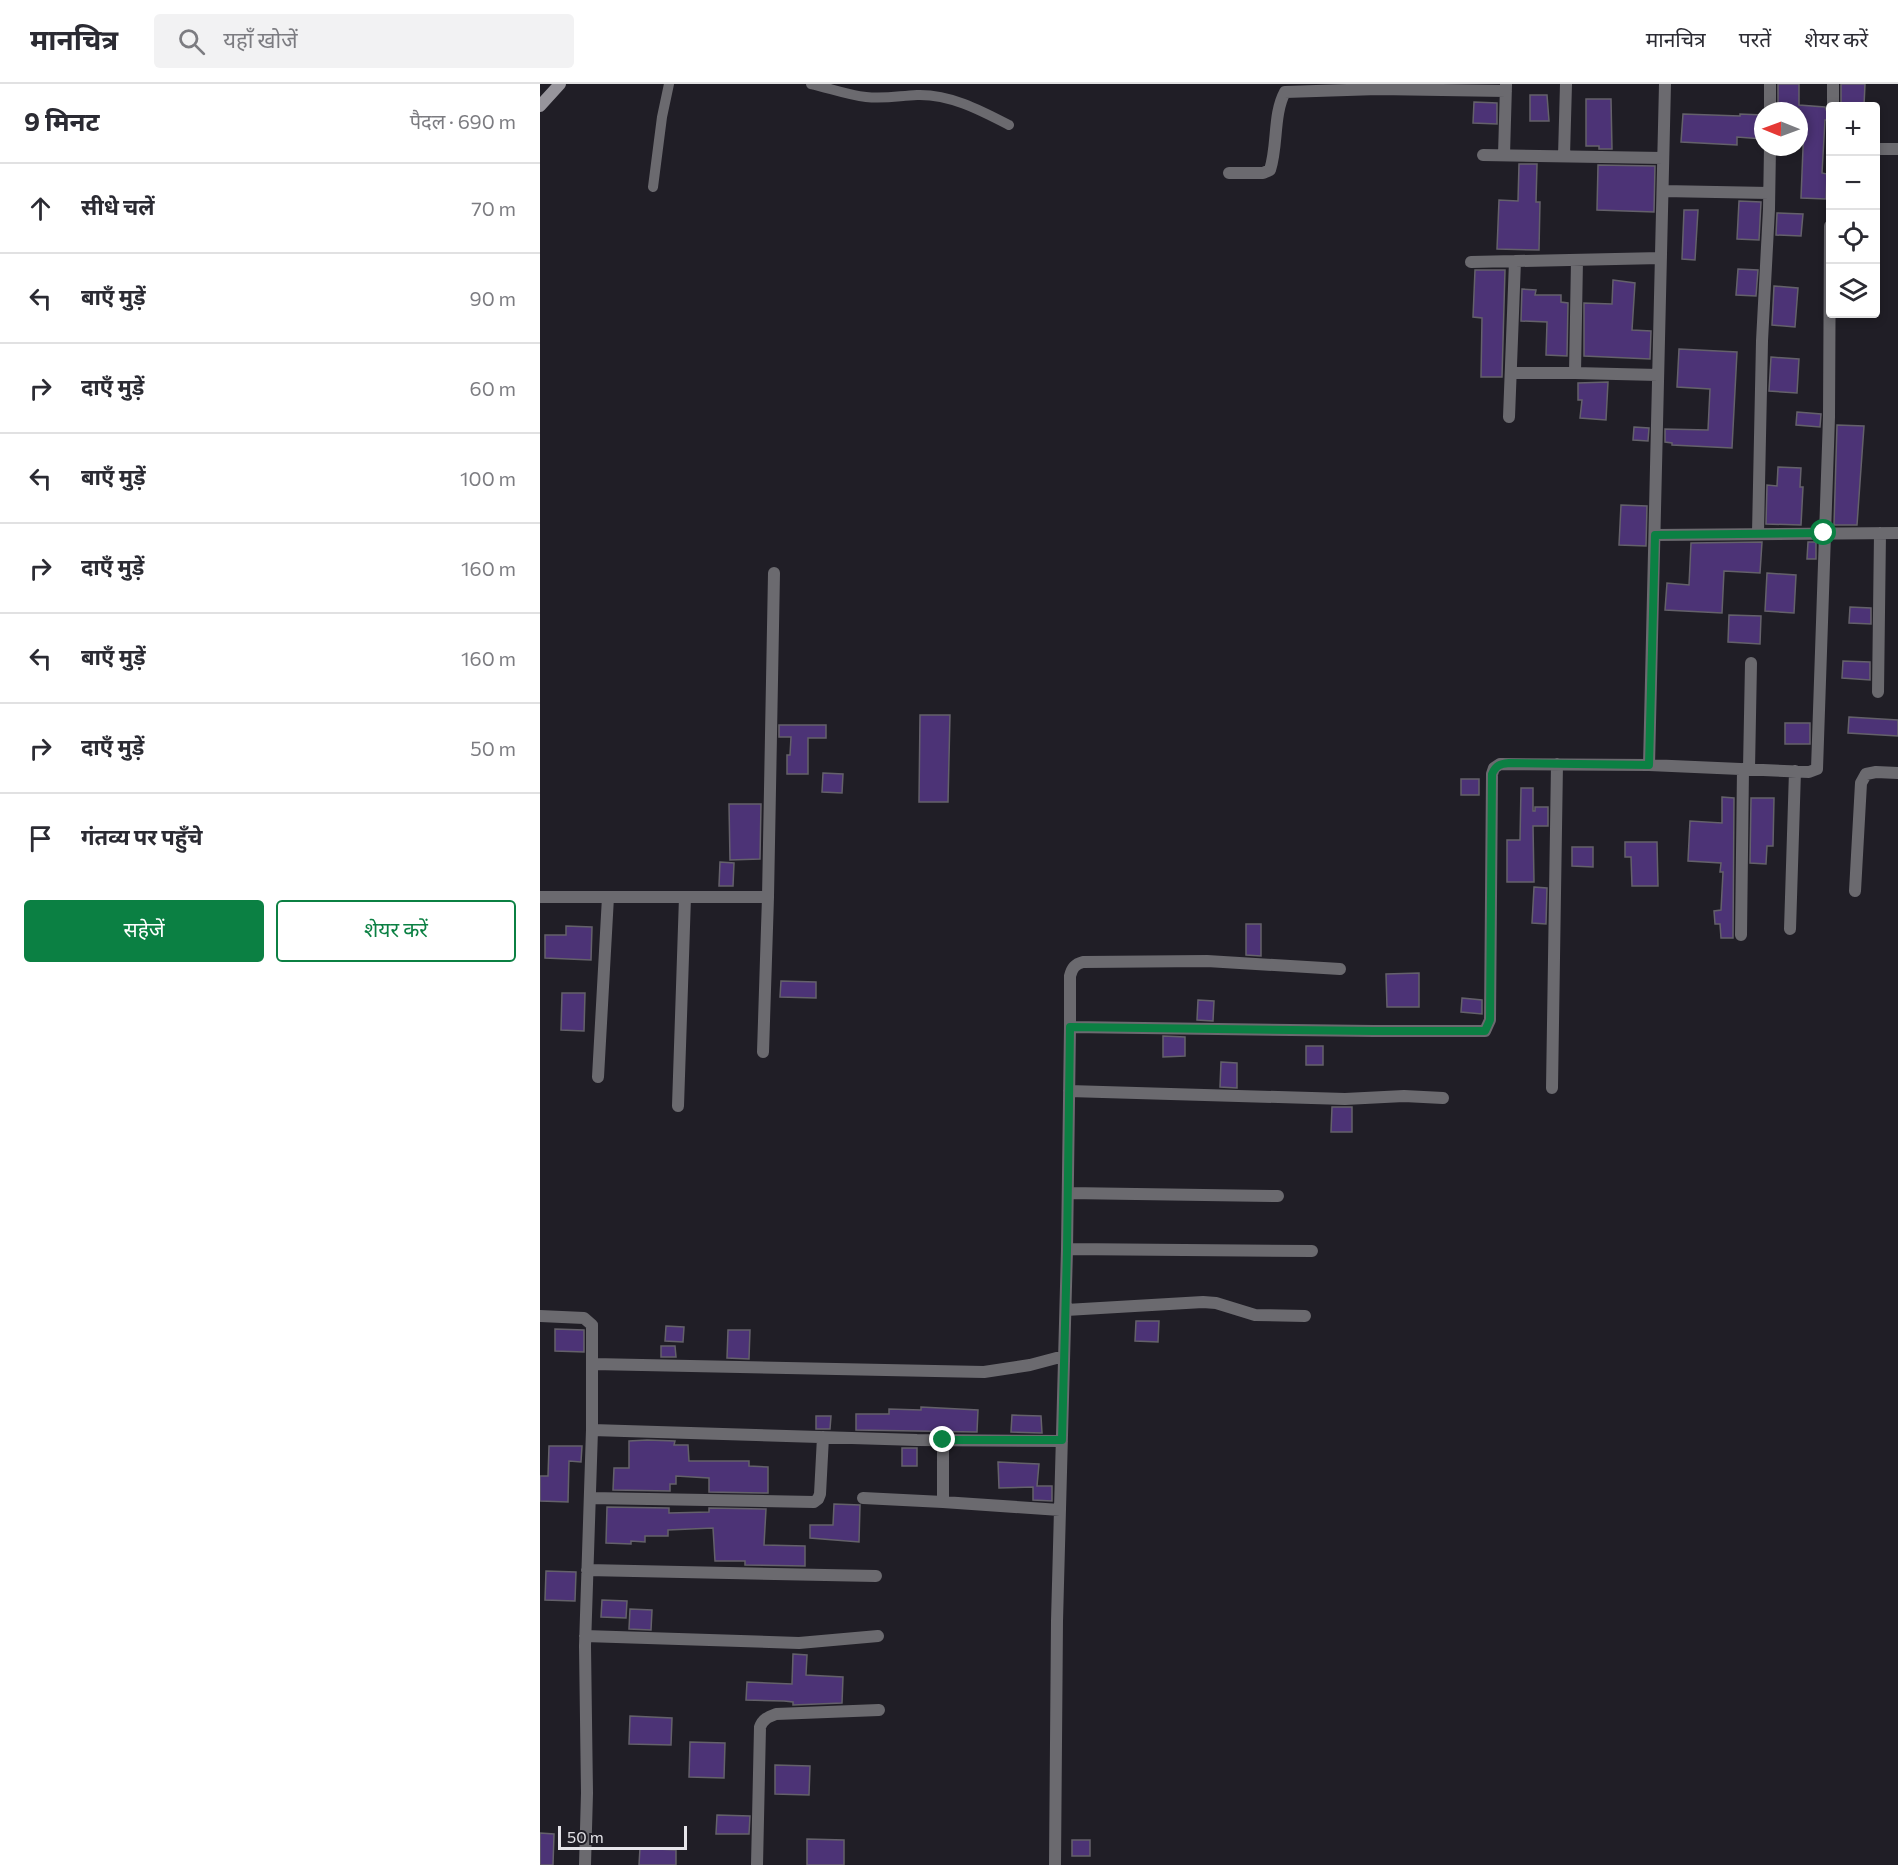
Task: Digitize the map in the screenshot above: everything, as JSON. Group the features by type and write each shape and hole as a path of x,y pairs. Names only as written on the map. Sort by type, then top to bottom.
{"main road":[{"path":"540,106 560,84"}],"street":[{"path":"1564,156 1566,84"},
{"path":"1649,765 1665,84"},
{"path":"1770,84 1770,102"},
{"path":"1833,84 1833,102"},
{"path":"1229,173 1263,173 1270,170 1274,156 1280,100 1285,92 1378,87 1506,87 1504,155"},
{"path":"1880,149 1898,149"},
{"path":"1483,155 1663,158"},
{"path":"1758,533 1762,341 1770,156"},
{"path":"1662,191 1769,193"},
{"path":"1471,262 1661,258"},
{"path":"1575,373 1577,260"},
{"path":"1509,417 1515,261"},
{"path":"1070,1027 1386,1032 1485,1031 1490,1020 1492,774 1494,768 1500,764 1557,764 1814,771 1819,764 1829,417 1830,264"},
{"path":"1511,373 1658,375"},
{"path":"1878,692 1880,533"},
{"path":"1655,535 1898,533"},
{"path":"763,1053 774,573"},
{"path":"1741,935 1751,663"},
{"path":"1552,1088 1557,764"},
{"path":"1790,929 1795,771"},
{"path":"1855,891 1861,783 1866,774 1898,773"},
{"path":"540,897 768,897"},
{"path":"598,1077 608,897"},
{"path":"678,1106 685,897"},
{"path":"1054,1865 1066,1310 1070,976 1072,969 1076,964 1083,962 1208,961 1340,969"},
{"path":"1069,1091 1345,1099 1404,1096 1443,1098"},
{"path":"1068,1193 1278,1196"},
{"path":"1067,1250 1312,1251"},
{"path":"1066,1310 1209,1302 1255,1315 1305,1317"},
{"path":"540,1316 584,1318 592,1325 593,1332 584,1699 587,1793 585,1865"},
{"path":"592,1364 984,1372 1030,1365 1064,1356"},
{"path":"592,1430 943,1440 1062,1440"},
{"path":"590,1498 814,1502 820,1494 823,1437"},
{"path":"943,1440 943,1502"},
{"path":"863,1498 1060,1510"},
{"path":"587,1570 876,1576"},
{"path":"585,1636 799,1643 878,1636"},
{"path":"757,1865 762,1721 776,1714 879,1710"}],"lane":[{"path":"653,187 662,117 669,84"},
{"path":"811,84 863,97 890,99 917,95 927,96 973,106 1009,125"},
{"path":"925,84 927,96"}],"building":[{"path":"1778,84 1799,84 1799,102 1778,102"},
{"path":"1841,84 1865,84 1864,102 1841,102"},
{"path":"1530,95 1547,95 1549,121 1530,121"},
{"path":"1586,99 1611,99 1612,149 1586,146"},
{"path":"1474,102 1497,103 1497,124 1473,123"},
{"path":"1808,106 1825,107 1822,173 1826,174 1826,199 1801,198 1803,156 1808,156"},
{"path":"1683,114 1754,115 1754,138 1737,137 1737,145 1681,142"},
{"path":"1519,164 1537,164 1536,202 1540,202 1539,250 1497,249 1499,200 1518,201"},
{"path":"1598,165 1655,166 1654,212 1597,210"},
{"path":"1739,201 1761,202 1759,240 1737,239"},
{"path":"1684,210 1698,210 1695,260 1682,259"},
{"path":"1777,213 1803,214 1801,236 1776,235"},
{"path":"1738,269 1758,270 1756,296 1736,295"},
{"path":"1475,270 1505,270 1502,377 1481,377 1482,318 1473,317"},
{"path":"1613,280 1635,283 1632,330 1651,331 1650,359 1584,356 1584,303 1612,304"},
{"path":"1774,286 1798,288 1795,327 1772,325"},
{"path":"1522,289 1536,290 1535,295 1561,295 1561,302 1568,303 1567,356 1546,355 1547,322 1521,321"},
{"path":"1679,349 1737,352 1732,448 1672,445 1672,443 1665,442 1665,429 1708,430 1710,389 1677,387"},
{"path":"1771,357 1799,359 1797,393 1769,391"},
{"path":"1608,382 1606,420 1580,418 1582,400 1578,400 1578,383"},
{"path":"1797,412 1821,414 1820,427 1796,425"},
{"path":"1837,425 1864,426 1857,525 1834,525"},
{"path":"1634,427 1649,428 1648,441 1633,440"},
{"path":"1778,467 1801,468 1800,487 1803,487 1801,525 1766,524 1767,485 1777,486"},
{"path":"1621,505 1647,506 1646,546 1619,545"},
{"path":"1762,542 1760,573 1724,571 1722,613 1665,610 1667,583 1689,585 1691,543"},
{"path":"1808,542 1816,542 1816,559 1807,559"},
{"path":"1767,573 1796,575 1794,613 1765,611"},
{"path":"1850,607 1871,608 1871,624 1849,623"},
{"path":"1729,615 1761,616 1760,644 1728,642"},
{"path":"1843,661 1870,662 1870,680 1842,678"},
{"path":"920,715 950,715 948,802 919,802"},
{"path":"1849,717 1898,720 1898,736 1848,733"},
{"path":"1785,723 1810,723 1810,744 1785,744"},
{"path":"779,725 826,725 826,738 808,738 808,774 787,774 787,755 790,755 791,737 779,737"},
{"path":"823,773 843,774 842,793 822,792"},
{"path":"1461,779 1479,779 1479,795 1461,795"},
{"path":"1521,788 1533,788 1533,811 1535,807 1548,807 1548,826 1533,826 1534,882 1507,882 1507,840 1520,840"},
{"path":"1722,797 1734,798 1733,938 1721,938 1720,924 1715,924 1714,911 1721,910 1723,872 1720,872 1721,863 1688,861 1690,821 1722,823"},
{"path":"1751,798 1774,798 1773,846 1767,846 1766,864 1750,863"},
{"path":"729,804 761,804 760,859 730,860"},
{"path":"1625,842 1657,842 1658,886 1632,886 1631,857 1625,857"},
{"path":"1572,847 1593,847 1593,867 1572,866"},
{"path":"720,862 734,863 733,886 719,886"},
{"path":"1534,887 1547,888 1546,924 1532,923"},
{"path":"1246,924 1261,924 1261,956 1246,955"},
{"path":"566,926 592,927 591,960 545,958 545,935 566,935"},
{"path":"1419,973 1419,1007 1387,1007 1386,974"},
{"path":"781,981 816,982 816,998 780,997"},
{"path":"562,993 585,993 584,1031 561,1030"},
{"path":"1462,998 1482,1000 1482,1014 1461,1012"},
{"path":"1198,1000 1214,1001 1213,1021 1197,1020"},
{"path":"1163,1036 1185,1037 1185,1056 1163,1057"},
{"path":"1306,1046 1323,1046 1323,1065 1306,1065"},
{"path":"1221,1062 1237,1063 1237,1088 1220,1087"},
{"path":"1332,1107 1352,1107 1352,1132 1331,1132"},
{"path":"1136,1321 1159,1321 1158,1342 1135,1341"},
{"path":"666,1326 684,1327 683,1342 665,1341"},
{"path":"555,1329 584,1330 584,1352 555,1351"},
{"path":"728,1330 750,1330 749,1359 727,1358"},
{"path":"661,1346 675,1346 676,1357 661,1357"},
{"path":"921,1407 978,1410 977,1432 856,1430 856,1414 889,1414 889,1409 921,1410"},
{"path":"1012,1415 1041,1416 1042,1433 1011,1432"},
{"path":"816,1416 831,1416 830,1429 816,1429"},
{"path":"629,1441 675,1441 674,1445 688,1445 689,1461 749,1461 749,1466 768,1467 768,1493 709,1492 709,1478 676,1476 676,1484 670,1484 670,1491 613,1490 614,1468 629,1468"},
{"path":"549,1446 582,1446 581,1462 569,1461 568,1502 540,1501 540,1476 548,1476"},
{"path":"902,1448 917,1448 917,1466 902,1466"},
{"path":"998,1462 1039,1464 1037,1486 1052,1486 1052,1501 1033,1500 1033,1487 999,1488"},
{"path":"834,1504 860,1505 859,1542 810,1538 810,1525 833,1525"},
{"path":"607,1507 669,1508 669,1513 709,1512 709,1508 766,1509 764,1545 805,1546 805,1566 745,1565 745,1561 715,1561 713,1528 668,1530 668,1536 645,1536 645,1542 631,1541 631,1544 606,1543"},
{"path":"546,1571 576,1572 575,1601 545,1600"},
{"path":"602,1600 627,1601 626,1618 601,1617"},
{"path":"630,1609 652,1610 651,1630 629,1629"},
{"path":"793,1654 807,1655 806,1675 843,1677 842,1703 793,1705 793,1702 784,1701 746,1700 747,1682 792,1684"},
{"path":"630,1716 672,1718 671,1745 629,1744"},
{"path":"690,1742 725,1743 724,1778 689,1777"},
{"path":"775,1765 810,1766 809,1795 775,1794"},
{"path":"717,1815 750,1816 749,1834 716,1834"},
{"path":"540,1833 554,1834 553,1865 540,1865"},
{"path":"807,1839 844,1840 844,1865 807,1865"},
{"path":"1072,1840 1090,1840 1090,1856 1072,1856"},
{"path":"640,1848 676,1850 676,1865 639,1865"}],"route":[{"path":"943,1440 1062,1440 1070,1027 1485,1031 1490,1020 1492,774 1494,768 1500,764 1509,763 1649,765 1655,535 1824,533"}]}
